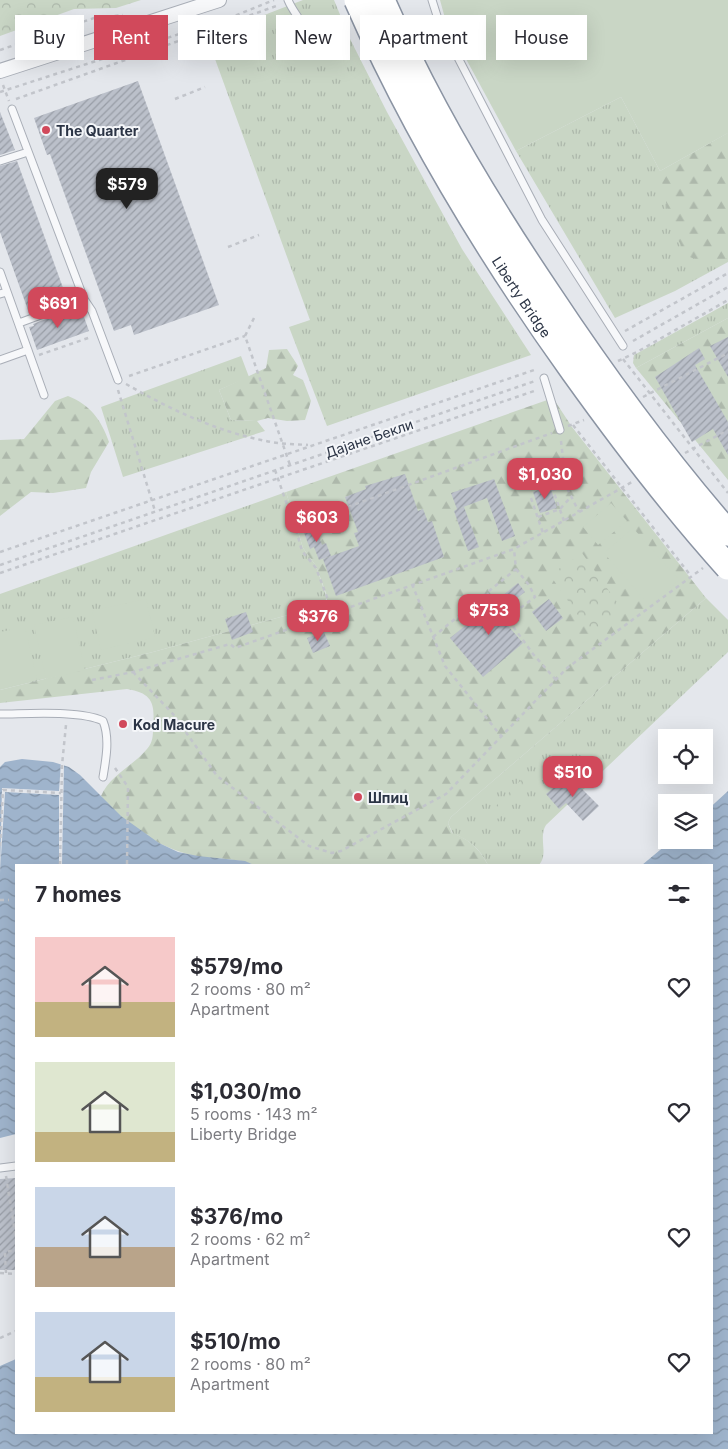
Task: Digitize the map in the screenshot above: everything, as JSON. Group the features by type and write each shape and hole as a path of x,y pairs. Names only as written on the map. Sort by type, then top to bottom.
{"highway":[{"name":"Liberty Bridge","path":"358,0 412,112 481,236 614,427 688,522 717,567"},
{"name":"Liberty Bridge","path":"382,0 428,93 500,224 631,413 728,533"}],"street":[{"path":"0,75 219,0"}],"lane":[{"path":"289,0 293,12 298,15"},
{"path":"432,0 438,19 526,192 623,346"},
{"path":"12,109 84,299 92,311 118,380"},
{"path":"0,161 28,152"},
{"path":"0,272 4,293 19,323 44,395"},
{"path":"19,323 84,299"},
{"path":"0,360 30,354"},
{"path":"544,378 560,430"},
{"path":"0,714 96,717 103,721 106,728 106,756 103,777"},
{"path":"2,1168 15,1166"}],"path":[{"path":"0,92 232,17 274,0"},
{"path":"0,104 238,21 289,0"},
{"path":"0,50 94,18 131,12"},
{"path":"0,75 12,109"},
{"path":"174,99 205,87"},
{"path":"228,246 259,235"},
{"path":"616,336 728,273"},
{"path":"623,346 728,287"},
{"path":"613,362 637,352 728,300"},
{"path":"118,380 245,336 254,318"},
{"path":"30,354 100,333"},
{"path":"245,336 290,465"},
{"path":"640,398 728,353"},
{"path":"0,552 539,368"},
{"name":"Дајане Бекли","path":"0,566 544,378"},
{"path":"118,380 164,405 225,432 282,443 311,445"},
{"path":"0,573 548,387"},
{"path":"118,394 156,511"},
{"path":"294,526 590,418"},
{"path":"573,425 691,576"},
{"path":"560,430 566,486 570,498 579,512"},
{"path":"693,449 728,430"},
{"path":"275,470 302,550 316,568 333,613"},
{"path":"564,521 553,490 566,486"},
{"path":"92,680 133,672 230,644 235,648 514,549 622,488"},
{"path":"531,498 543,533"},
{"path":"538,517 560,510 570,498"},
{"path":"507,618 535,597 529,585 516,569 514,549"},
{"path":"133,672 173,714 217,776 309,846 320,851 332,853 341,851 446,794 568,668 691,576 717,567"},
{"path":"433,637 516,569"},
{"path":"412,584 445,666 502,736"},
{"path":"487,593 533,654 556,680"},
{"path":"60,864 61,793 66,715"},
{"path":"106,756 128,788 127,864"},
{"path":"0,846 3,790 61,793"},
{"path":"0,900 9,900"},
{"path":"2,1168 15,1234"},
{"path":"6,1274 5,1252 15,1250"},
{"path":"0,1274 15,1274"},
{"path":"0,1338 15,1331"}],"green space":[{"path":"0,0 141,0 116,8 74,9 58,15 15,15 15,31 0,36"},
{"path":"303,0 334,0 340,15 276,15 276,60 350,60 350,39 387,112 462,249 531,355 327,426 289,327 310,320 215,60 266,60 266,15 264,15"},
{"path":"440,0 728,0 728,133 660,171 621,97 516,151 467,60 486,60 486,15 444,15"},
{"path":"621,97 660,171 728,133 728,262 675,291 615,318 516,151"},
{"path":"728,133 728,258 712,265 687,256 671,227 660,172"},
{"path":"728,303 728,318 636,368 633,363 634,355"},
{"path":"728,318 728,480 636,368"},
{"path":"287,349 298,366 293,375 303,380 311,401 305,420 287,421 268,418 257,421 231,420 219,390 266,368 269,350"},
{"path":"241,356 249,377 219,390 231,420 257,421 265,431 123,477 101,407"},
{"path":"68,396 89,408 102,426 109,442 91,472 86,488 53,493 31,492 0,516 0,440 24,439 55,401"},
{"path":"553,398 572,427 706,598 451,817 448,823 452,833 473,845 487,864 251,864 187,854 145,836 120,817 101,796 110,782 141,755 150,744 153,736 153,706 147,697 142,693 127,689 0,703 0,690 153,652 321,606 327,600 327,596 316,566 303,548 286,492"},
{"path":"286,492 303,548 316,566 327,598 321,606 153,652 0,690 0,594"},
{"path":"611,503 627,521 598,545 583,527"},
{"path":"633,528 679,580 650,606 604,553"},
{"path":"582,553 624,612 591,634 550,575"},
{"path":"706,598 728,620 728,652 546,825 543,835 543,856 540,864 487,864 474,845 453,834 448,823 451,817"},
{"path":"146,599 155,637 101,650 92,611"},
{"path":"73,617 85,670 46,679 34,625"},
{"path":"25,627 37,680 0,689 0,632"},
{"path":"525,776 532,784 498,819 490,812"}],"water":[{"path":"22,759 53,762 69,767 80,775 121,816 159,843 178,852 245,861 252,864 15,864 15,1134 0,1138 0,767 5,762"},
{"path":"728,791 728,1449 0,1449 0,1366 15,1359 15,1434 713,1434 713,864 643,864 661,849 713,849 713,805"}],"pier":[{"path":"61,762 64,763 62,864 59,864 59,795 5,792 0,873 2,788 59,791"}],"building":[{"path":"138,81 219,305 134,335 131,325 114,331 50,154 47,155 34,118"},
{"path":"0,112 15,150 0,155"},
{"path":"17,161 66,296 66,300 29,313 0,232 0,166"},
{"path":"70,310 72,317 83,314 89,331 37,350 29,327"},
{"path":"728,337 728,377 710,346"},
{"path":"699,348 705,359 695,365 728,422 728,455 713,429 692,442 655,377"},
{"path":"405,474 418,511 423,509 428,522 432,521 444,557 336,596 323,559 359,546 354,533 358,532 345,497 366,489 365,486"},
{"path":"494,479 515,536 502,541 487,498 458,509 464,507 479,547 468,551 454,511 457,509 451,493"},
{"path":"550,486 557,508 540,513 533,492"},
{"path":"315,526 322,545 326,543 331,556 319,560 314,547 310,549 303,530"},
{"path":"518,583 525,592 497,613 523,643 483,677 450,638"},
{"path":"549,599 563,618 546,631 532,612"},
{"path":"246,612 253,632 232,640 225,619"},
{"path":"324,632 330,646 313,653 307,638"},
{"path":"568,775 599,806 583,821 566,803 559,809 546,794"},
{"path":"15,1178 15,1270 0,1270 0,1179"}],"place":[{"name":"The Quarter","path":"46,130"},
{"name":"Kod Macure","path":"123,724"},
{"name":"Шпиц","path":"358,797"}]}
